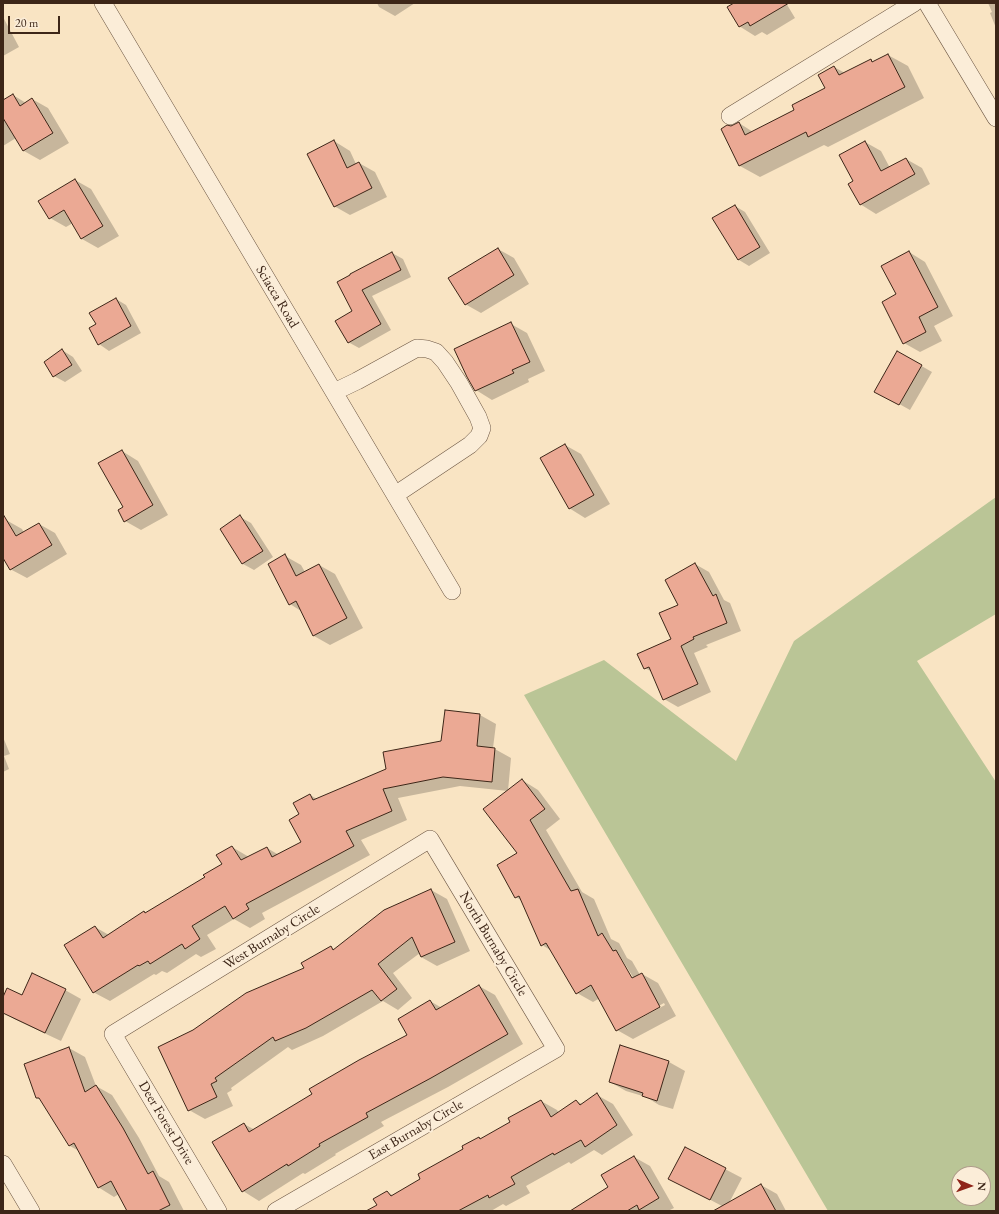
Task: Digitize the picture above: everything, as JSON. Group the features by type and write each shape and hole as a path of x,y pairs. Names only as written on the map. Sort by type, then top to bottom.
{"street":[{"name":"Sciacca Road","path":"103,3 452,591"},
{"path":"730,116 914,3"},
{"path":"927,3 996,118"},
{"path":"334,392 417,348 436,352 445,362 459,383 478,417 482,428 479,436 470,445 395,495"},
{"name":"West Burnaby Circle","path":"113,1034 430,839"},
{"name":"North Burnaby Circle","path":"430,839 556,1048"},
{"name":"Deer Forest Drive","path":"113,1034 218,1211"},
{"name":"East Burnaby Circle","path":"276,1211 556,1048"},
{"path":"3,1164 31,1211"}],"green space":[{"path":"996,497 996,614 917,661 996,782 996,1211 828,1211 524,695 604,660 736,761 794,641"}],"building":[{"path":"734,3 789,3 750,26 748,22 739,27 727,7"},
{"path":"888,54 905,87 808,137 806,132 739,166 721,129 727,125 731,126 739,122 745,135 794,110 792,105 825,88 818,75 834,66 839,75 871,59 872,62"},
{"path":"13,94 20,106 32,98 53,133 23,151 3,118 3,100"},
{"path":"334,140 347,168 359,162 372,188 334,207 307,154"},
{"path":"865,141 881,171 906,158 915,174 860,205 848,184 853,181 839,155"},
{"path":"75,179 103,226 81,239 64,210 49,219 38,201"},
{"path":"735,205 760,247 738,260 712,218"},
{"path":"498,248 514,275 465,305 448,278"},
{"path":"909,251 938,307 919,317 926,332 903,344 882,302 896,294 881,266"},
{"path":"392,252 401,270 362,290 381,324 348,343 335,321 352,311 337,282"},
{"path":"116,298 131,326 98,345 89,328 96,324 89,313"},
{"path":"511,322 530,362 512,370 514,373 475,391 454,349"},
{"path":"62,349 72,365 53,377 44,362"},
{"path":"897,351 922,365 899,405 874,392"},
{"path":"565,444 594,495 569,509 540,458"},
{"path":"122,450 153,505 124,522 118,510 123,507 98,463"},
{"path":"3,514 16,536 39,523 52,545 10,570 3,558"},
{"path":"240,515 263,551 242,564 220,529"},
{"path":"285,554 296,576 319,564 347,618 313,636 296,601 289,605 268,564"},
{"path":"695,563 713,596 716,594 727,623 693,637 694,639 681,646 698,684 663,700 649,667 644,669 637,654 671,639 659,613 678,605 665,580"},
{"path":"445,710 480,714 477,746 495,748 492,782 443,777 383,789 392,811 346,831 354,846 246,904 249,909 233,919 225,906 192,926 200,939 185,949 182,944 150,964 148,961 139,966 138,965 93,993 64,945 95,926 103,938 144,911 145,913 205,877 203,875 222,864 216,855 232,846 241,860 267,847 272,857 301,842 289,820 299,814 293,803 310,794 313,800 386,769 383,752 441,741"},
{"path":"522,779 545,809 530,820 571,891 578,889 598,936 602,933 613,951 616,950 632,978 642,973 660,1007 616,1031 591,985 576,994 546,943 541,946 519,896 515,898 497,865 517,853 483,809"},
{"path":"431,889 455,942 421,957 412,937 378,964 397,989 381,1001 372,990 306,1028 275,1041 273,1037 215,1078 217,1081 211,1084 217,1097 188,1111 158,1047 193,1030 246,993 304,968 301,963 331,946 333,950 384,910"},
{"path":"32,973 66,989 45,1033 3,1013 3,997 7,988 22,995"},
{"path":"479,985 508,1034 366,1113 368,1117 319,1144 320,1146 288,1166 287,1164 242,1192 212,1142 244,1123 249,1132 312,1094 309,1089 359,1060 407,1035 398,1019 430,1000 436,1010"},
{"path":"620,1045 669,1061 657,1101 642,1096 643,1093 609,1082"},
{"path":"69,1047 85,1092 96,1085 123,1128 148,1174 153,1171 170,1205 158,1211 127,1211 111,1181 98,1188 74,1143 69,1146 39,1098 36,1098 24,1064"},
{"path":"597,1093 617,1125 585,1147 581,1140 554,1155 553,1153 511,1177 515,1184 489,1198 488,1195 458,1211 366,1211 377,1205 373,1199 387,1191 391,1196 420,1179 418,1174 463,1149 462,1146 479,1137 480,1139 510,1122 508,1118 541,1100 551,1117 576,1100 580,1105"},
{"path":"685,1147 726,1168 710,1200 668,1179"},
{"path":"634,1156 659,1198 639,1210 637,1205 627,1211 570,1211 608,1187 601,1175"},
{"path":"761,1184 776,1211 713,1211"}]}
